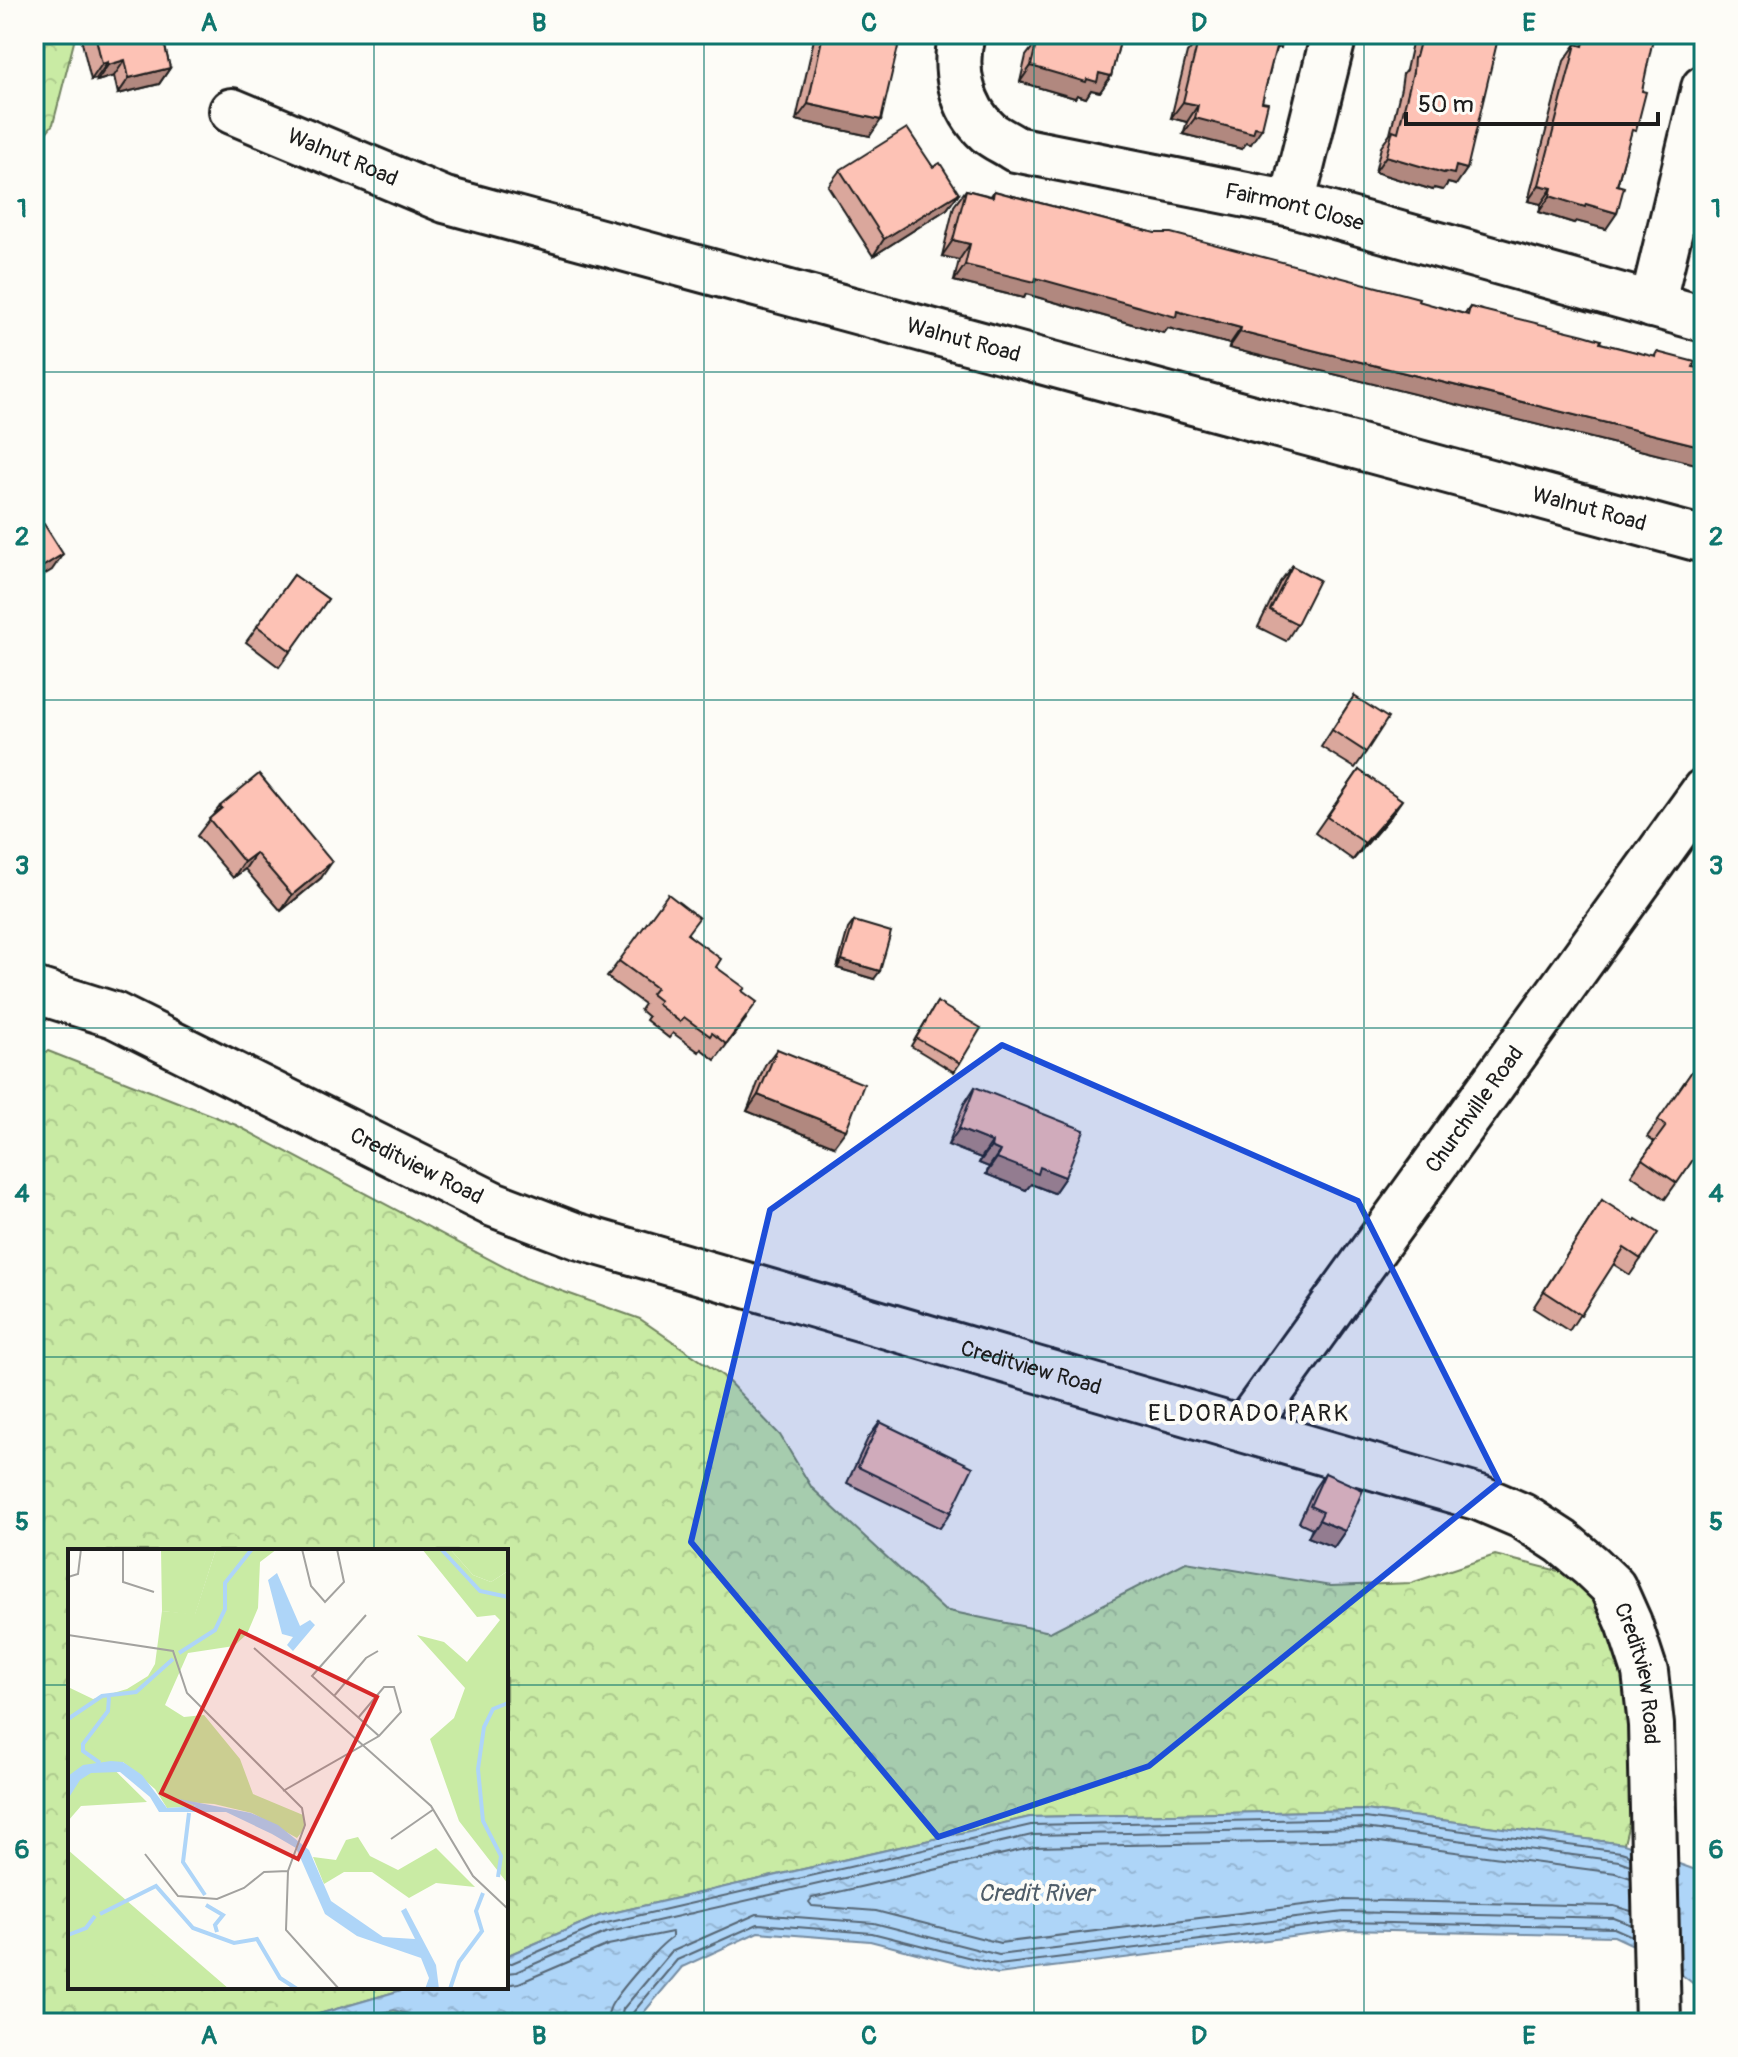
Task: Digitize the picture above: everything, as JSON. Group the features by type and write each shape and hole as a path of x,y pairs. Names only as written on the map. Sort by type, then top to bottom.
{"street":[{"name":"Fairmont Close","path":"962,34 958,77 968,107 988,132 1015,149 1292,204 1704,319"},
{"path":"1292,204 1334,34"},
{"path":"1652,305 1704,88"},
{"name":"Walnut Road","path":"232,111 445,200 1704,540"},
{"name":"Churchville Road","path":"1244,1429 1704,791"},
{"name":"Creditview Road","path":"34,990 114,1015 493,1204 577,1236 1480,1498 1522,1516 1562,1542 1613,1587 1645,1672 1651,1725 1658,2015"}],"highlighted area":[{"path":"1002,1045 1358,1201 1499,1482 1149,1766 938,1837 691,1542 770,1210"}],"green space":[{"path":"34,34 76,34 53,124 34,148"},
{"path":"48,1051 236,1125 525,1278 640,1319 723,1376 780,1435 812,1488 944,1610 1050,1632 1186,1562 1331,1586 1411,1583 1495,1555 1570,1574 1643,1633 1658,1701 1624,1844 1365,1810 1030,1817 599,1916 508,1955 508,1549 68,1549 68,1989 405,1989 288,2023 34,2023 34,1058"},
{"path":"394,2010 422,2018 419,2023 344,2023"}],"water":[{"name":"Credit River","path":"1365,1810 1624,1844 1704,1873 1704,1992 1659,1957 1614,1936 1346,1930 998,1974 870,1941 758,1932 682,1967 635,2023 419,2023 421,2018 394,2010 344,2023 288,2023 405,1989 508,1989 508,1955 599,1916 1030,1817"}],"building":[{"path":"95,34 162,34 170,68 129,78 125,60 102,64"},
{"path":"823,34 901,34 881,120 808,104"},
{"path":"1044,34 1122,34 1111,76 1099,73 1097,82 1087,79 1086,82 1031,66 1037,40 1042,42"},
{"path":"1203,34 1284,34 1281,48 1276,47 1262,102 1268,103 1262,128 1255,127 1253,133 1195,118 1198,105 1183,102 1199,37 1202,38"},
{"path":"1422,34 1499,34 1467,169 1456,166 1454,174 1386,156 1393,130 1398,132"},
{"path":"1586,34 1654,34 1642,91 1646,92 1617,185 1624,187 1617,213 1550,196 1552,188 1539,185 1576,44 1583,46"},
{"path":"907,128 933,167 940,163 959,193 884,239 840,170"},
{"path":"966,190 993,197 994,191 1155,233 1171,233 1419,298 1418,301 1468,315 1470,307 1584,335 1601,340 1600,343 1656,357 1657,352 1695,362 1693,367 1704,369 1704,447 1240,332 1241,328 1177,311 1176,317 1036,278 1035,282 965,265 970,244 953,240"},
{"path":"44,524 63,554 34,572 34,531"},
{"path":"1292,566 1319,580 1297,624 1270,610"},
{"path":"294,575 328,599 291,651 257,626"},
{"path":"1354,696 1388,718 1366,752 1332,730"},
{"path":"1359,770 1402,800 1365,843 1327,817"},
{"path":"259,774 332,862 292,895 256,853 244,862 209,819"},
{"path":"668,894 699,918 687,934 721,959 716,967 745,988 742,991 757,1002 726,1044 684,1017 680,1022 657,1004 660,1001 651,994 656,988 619,961"},
{"path":"854,921 891,932 880,971 842,960"},
{"path":"937,1002 981,1028 960,1063 916,1038"},
{"path":"777,1049 864,1084 846,1130 758,1095"},
{"path":"1704,1054 1704,1135 1697,1145 1701,1148 1677,1183 1642,1159 1666,1126 1658,1120"},
{"path":"975,1087 1084,1130 1065,1177 1040,1167 1038,1174 997,1158 1000,1151 991,1147 992,1142 959,1129"},
{"path":"1602,1200 1658,1233 1641,1259 1624,1248 1581,1315 1544,1291"},
{"path":"880,1422 973,1467 951,1512 858,1467"},
{"path":"1325,1473 1363,1490 1345,1531 1319,1520 1323,1512 1310,1506"}],"district":[{"name":"ELDORADO PARK","path":"1249,1413"}]}
